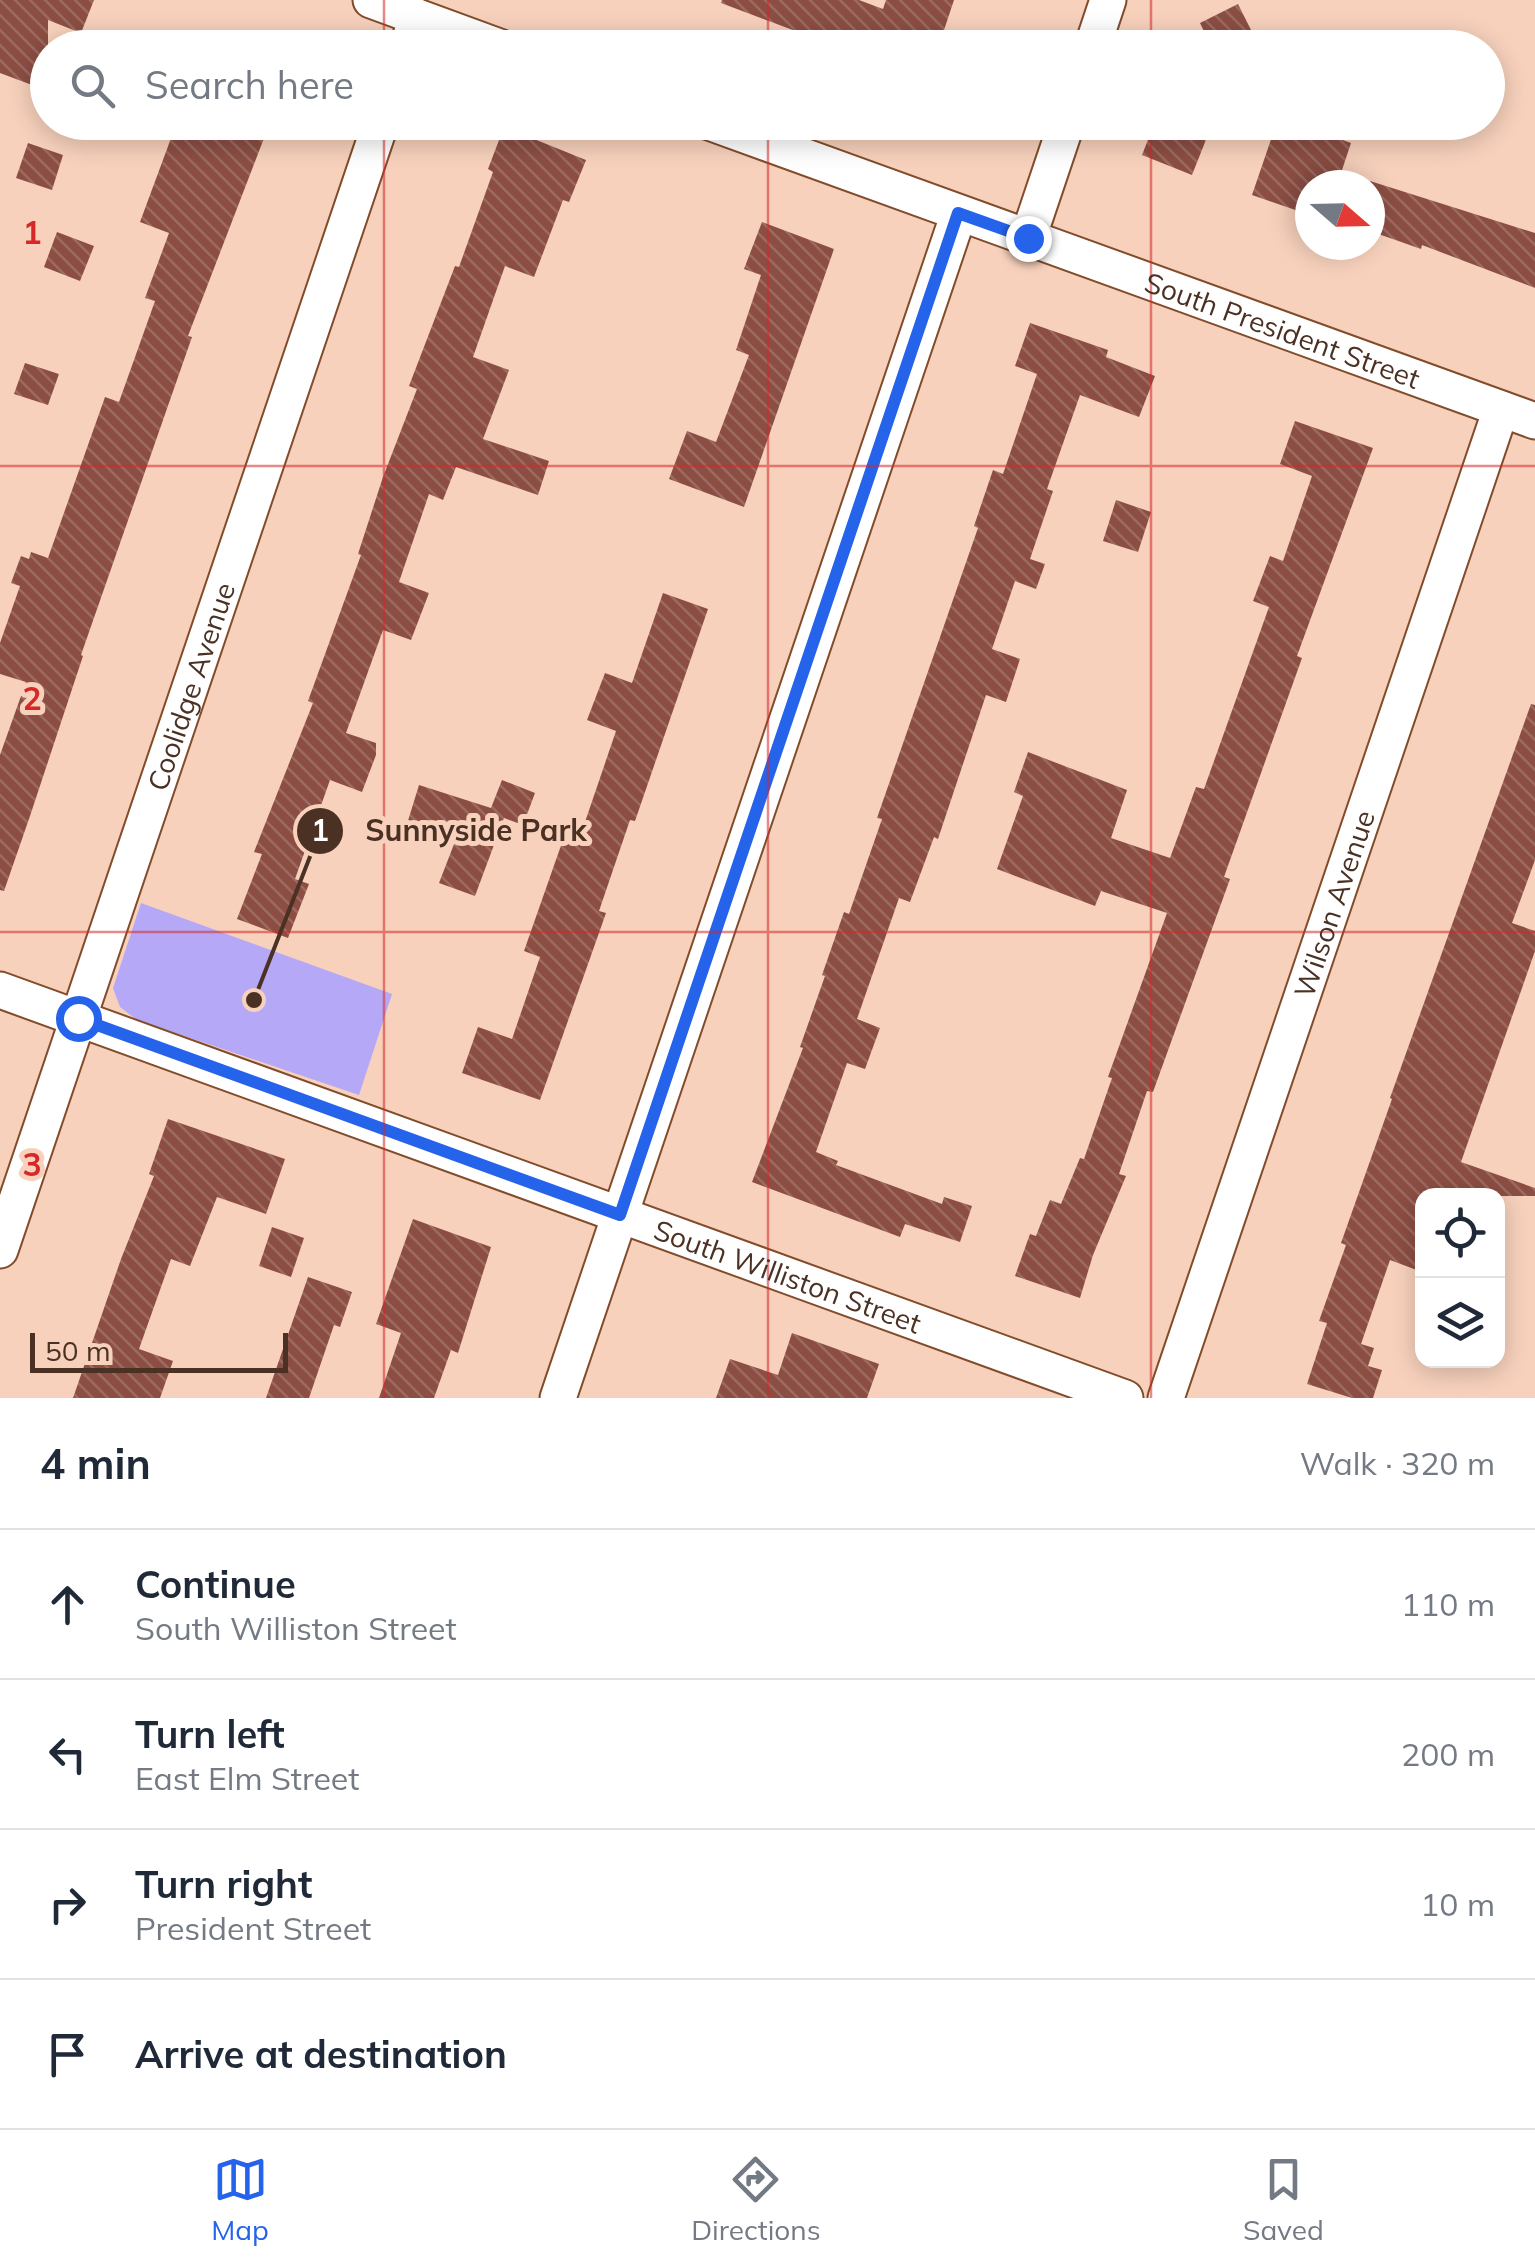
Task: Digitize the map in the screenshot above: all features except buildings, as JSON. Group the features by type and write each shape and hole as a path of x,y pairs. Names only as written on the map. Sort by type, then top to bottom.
{"street":[{"path":"372,0 410,30"},
{"path":"1098,30 1108,0"},
{"name":"Coolidge Avenue","path":"0,1250 375,140"},
{"path":"558,1398 958,213 758,140"},
{"path":"1028,238 1060,140"},
{"name":"South President Street","path":"958,213 1535,422"},
{"name":"Wilson Avenue","path":"1166,1398 1501,409"},
{"name":"South Williston Street","path":"0,990 1125,1398"}],"shaded area":[{"path":"141,903 392,994 359,1095 137,1020 120,1007 113,988"}],"place":[{"name":"Sunnyside Park","path":"254,1000"}],"route":[{"path":"78,1018 620,1215 958,213 1028,238"}]}
